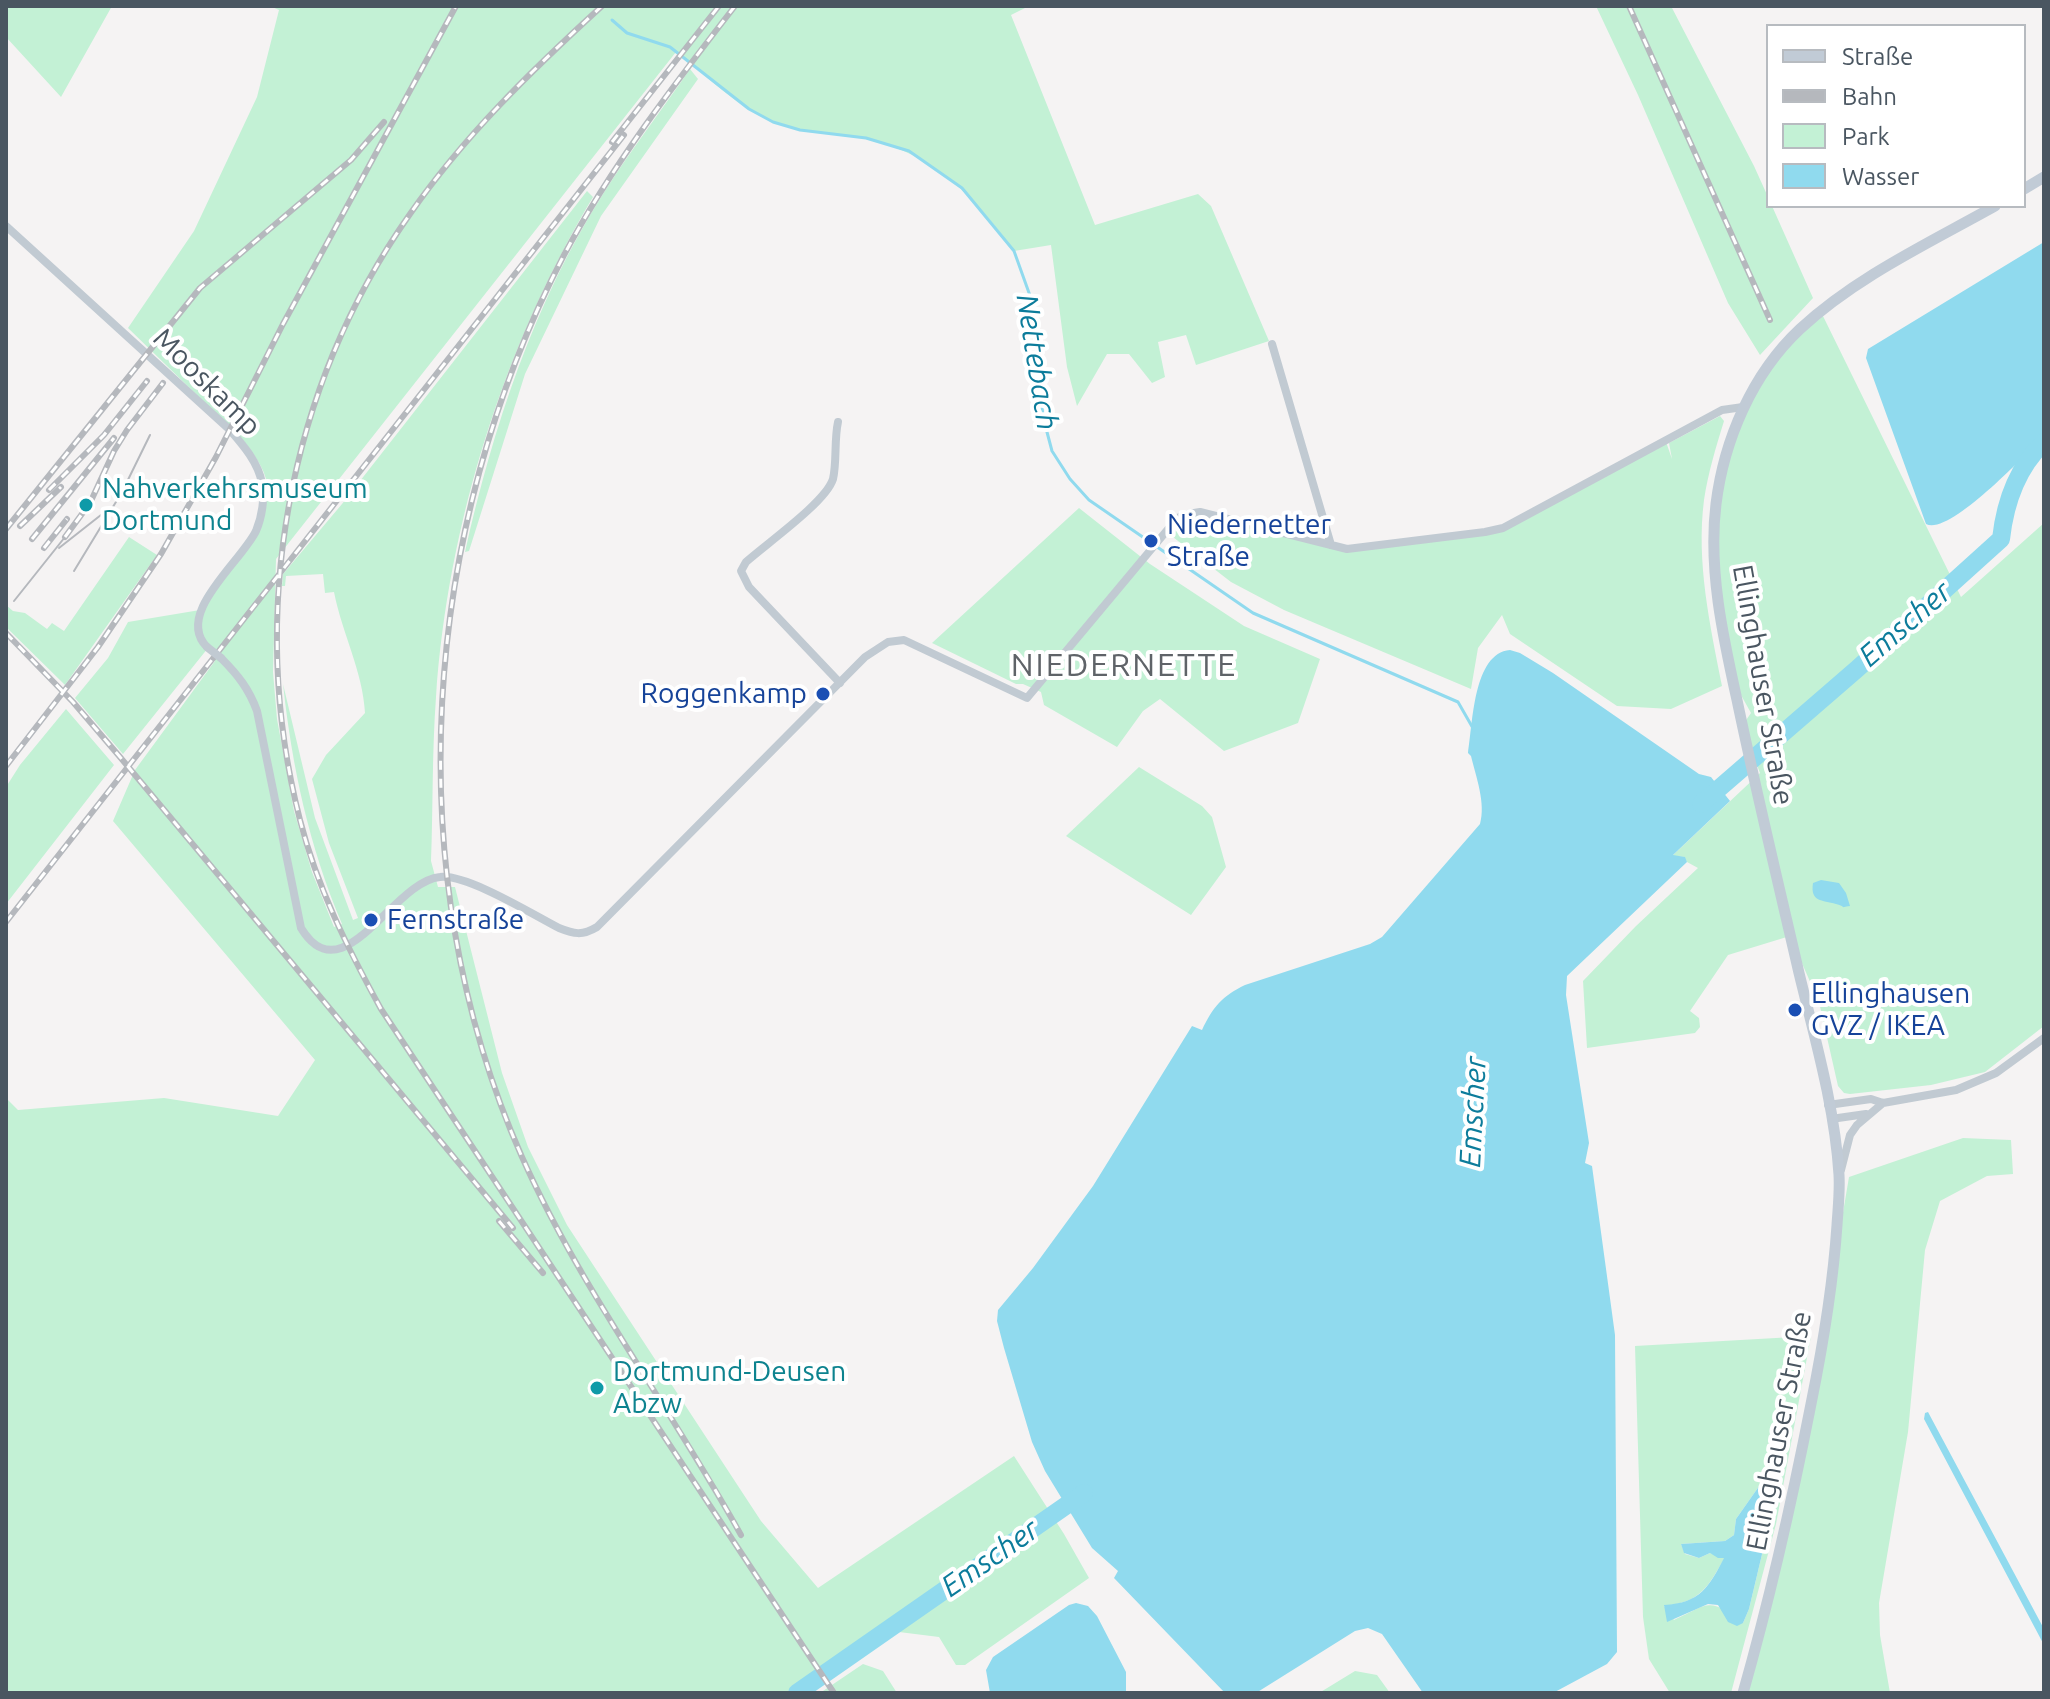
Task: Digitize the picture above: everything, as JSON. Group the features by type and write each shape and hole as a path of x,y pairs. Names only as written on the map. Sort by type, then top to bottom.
{"main road":[{"path":"2026,188 2044,177"},
{"name":"Ellinghauser Straße","path":"1743,1693 1788,1517 1823,1349 1833,1273 1839,1175 1831,1119 1742,726 1718,597 1714,526 1725,455 1743,407 1766,369 1821,312 1885,268 1991,208"}],"street":[{"name":"Mooskamp","path":"6,226 230,430 253,459 262,482 262,509 256,531 200,610 197,633 207,647 239,676 250,692 257,711 301,928 313,944 326,950 344,947 360,938 410,890 426,880 441,876 469,883 573,934 585,934 597,927 840,683"},
{"path":"1272,344 1331,545"},
{"path":"838,422 833,477 826,494 746,562 741,571 749,587 840,683 875,649 888,642 904,640 1027,698 1182,515 1200,512 1331,545 1359,549 1503,528 1722,410 1743,407"},
{"name":"Ellinghauser Straße","path":"1828,1105 1871,1099 1883,1103 1956,1090 1996,1073 2044,1038"},
{"name":"Ellinghauser Straße","path":"1839,1175 1850,1135 1860,1120 1883,1103"},
{"path":"1831,1119 1871,1113"}],"green space":[{"path":"6,6 112,6 61,97 6,37"},
{"path":"270,6 1029,6 1011,15 1095,225 1198,194 1211,206 1269,341 1196,365 1186,335 1158,342 1165,377 1152,383 1129,354 1107,354 1077,406 1067,367 1051,245 1014,251 968,196 933,167 891,146 867,139 799,129 762,117 736,101 676,52 276,559 273,672 277,719 294,811 312,872 334,927 342,924 311,836 291,746 283,684 315,818 353,920 358,918 329,843 312,779 326,755 365,713 363,698 334,592 325,593 323,574 286,576 285,586 282,586 283,574 342,504 587,191 593,197 561,254 507,375 467,502 443,632 435,718 431,861 438,887 455,887 502,1073 528,1147 567,1225 761,1521 818,1588 1014,1456 1089,1578 965,1665 956,1665 939,1637 883,1630 785,1693 6,1693 6,1098 18,1110 164,1098 278,1116 315,1060 113,821 135,770 215,661 208,648 123,754 75,698 108,658 128,622 200,610 242,550 266,499 264,472 243,440 128,328 194,231 257,97 279,10"},
{"path":"1596,6 1671,6 1754,166 1766,193 1766,208 1773,208 1813,298 1760,355 1728,303"},
{"path":"690,69 698,79 601,216 525,374 469,551 465,552 503,413 536,322 556,278 603,194"},
{"path":"1821,312 1961,597 2044,523 2044,1026 1985,1072 1931,1085 1850,1094 1844,1093 1838,1086 1819,1002 1790,936 1728,955 1690,1011 1699,1018 1700,1027 1695,1033 1587,1048 1583,981 1698,868 1684,857 1672,856 1760,773 1742,726 1751,713 1732,679 1714,550 1725,455 1766,370"},
{"path":"1720,416 1724,421 1706,490 1702,547 1706,593 1722,686 1671,709 1617,706 1510,634 1502,615 1478,648 1471,689 1284,610 1231,582 1169,534 1174,522 1200,512 1348,549 1503,527 1665,439 1672,459 1669,443"},
{"path":"1079,508 1150,564 1244,626 1320,659 1298,723 1224,751 1160,699 1143,711 1117,747 1044,705 1041,692 1016,684 932,643"},
{"path":"129,537 157,555 65,685 6,627 6,605 13,611 25,613 47,629 52,623 64,631"},
{"path":"66,709 114,765 6,904 6,787"},
{"path":"1139,767 1202,806 1212,817 1226,867 1191,915 1066,836"},
{"path":"1963,1138 2011,1140 2013,1174 1987,1176 1940,1201 1925,1250 1908,1432 1879,1603 1880,1635 1890,1693 1743,1693 1802,1436 1849,1177"},
{"path":"1811,1336 1776,1524 1731,1693 1670,1693 1649,1659 1643,1617 1635,1346","holes":["1762,1482 1778,1487 1743,1623 1723,1609 1709,1605 1674,1620 1664,1606 1695,1597 1714,1577 1725,1557 1710,1553 1699,1558 1685,1554 1681,1544 1725,1541 1734,1535 1736,1519"]},
{"path":"863,1664 883,1671 897,1693 820,1693"},
{"path":"1355,1671 1377,1675 1390,1693 1319,1693"}],"water":[{"path":"2044,242 2044,437 1969,506 1952,518 1937,524 1926,524 1866,358 1868,349"},
{"path":"1510,650 1553,673 1699,774 1711,777 1730,801 1673,855 1685,857 1687,862 1567,976 1566,995 1589,1143 1585,1163 1592,1166 1615,1335 1617,1652 1607,1664 1553,1693 1423,1693 1382,1634 1368,1628 1355,1631 1256,1693 1225,1693 1114,1578 1118,1571 1092,1548 1045,1471 1032,1442 1004,1348 997,1321 998,1310 1093,1186 1192,1026 1202,1030 1219,1003 1245,985 1370,944 1382,937 1480,824 1480,790 1468,753 1474,708 1482,676 1489,663 1498,654"},
{"path":"1821,880 1839,883 1850,906 1843,907 1815,897 1813,883"},
{"path":"1928,1412 2044,1629 2044,1645 1924,1419"},
{"path":"1762,1482 1778,1487 1743,1623 1737,1626 1728,1622 1718,1605 1708,1604 1667,1622 1664,1605 1686,1601 1702,1592 1724,1558 1710,1553 1699,1558 1684,1553 1681,1544 1725,1541 1734,1535 1736,1519"},
{"path":"1076,1603 1088,1606 1097,1616 1126,1672 1126,1693 990,1693 986,1670 993,1657"}],"waterway":[{"name":"Nettebach","path":"612,20 627,33 670,47 749,109 773,122 800,130 866,138 909,151 962,188 1014,251 1033,304 1043,417 1052,451 1070,479 1089,500 1253,613 1458,702 1474,730"},
{"name":"Emscher","path":"1701,804 2001,539 2014,486 2044,442"},
{"name":"Emscher","path":"797,1693 1084,1493"}],"tram line":[{"path":"74,571 122,492 150,435"},
{"path":"59,548 106,511"},
{"path":"14,601 65,537"}],"railway":[{"path":"6,766 98,647 161,554 216,457 283,324 456,6"},
{"path":"602,6 500,105 431,185 368,282 333,353 307,428 289,505 279,583 278,663 284,742 300,820 315,869 345,940 381,1009 834,1693"},
{"path":"612,142 719,6"},
{"path":"735,6 666,96 602,189 564,255 516,361 479,472 455,586 442,702 442,819 455,935 482,1048 522,1157 571,1254 741,1535"},
{"path":"1629,6 1770,320"},
{"path":"6,529 200,288 351,160 384,122"},
{"path":"6,922 624,135"},
{"path":"49,490 104,435 147,381"},
{"path":"65,537 90,503 127,430 163,383"},
{"path":"32,539 114,438"},
{"path":"20,526 61,487"},
{"path":"44,548 67,519"},
{"path":"6,633 73,702 120,757 513,1228"},
{"path":"499,1221 543,1273"}],"place":[{"name":"Nahverkehrsmuseum Dortmund","path":"86,505"},
{"name":"Niedernetter Straße","path":"1151,541"},
{"name":"Roggenkamp","path":"823,694"},
{"name":"Fernstraße","path":"371,920"},
{"name":"Ellinghausen GVZ / IKEA","path":"1795,1010"},
{"name":"Dortmund-Deusen Abzw","path":"597,1388"}],"district":[{"name":"NIEDERNETTE","path":"1124,665"}]}
